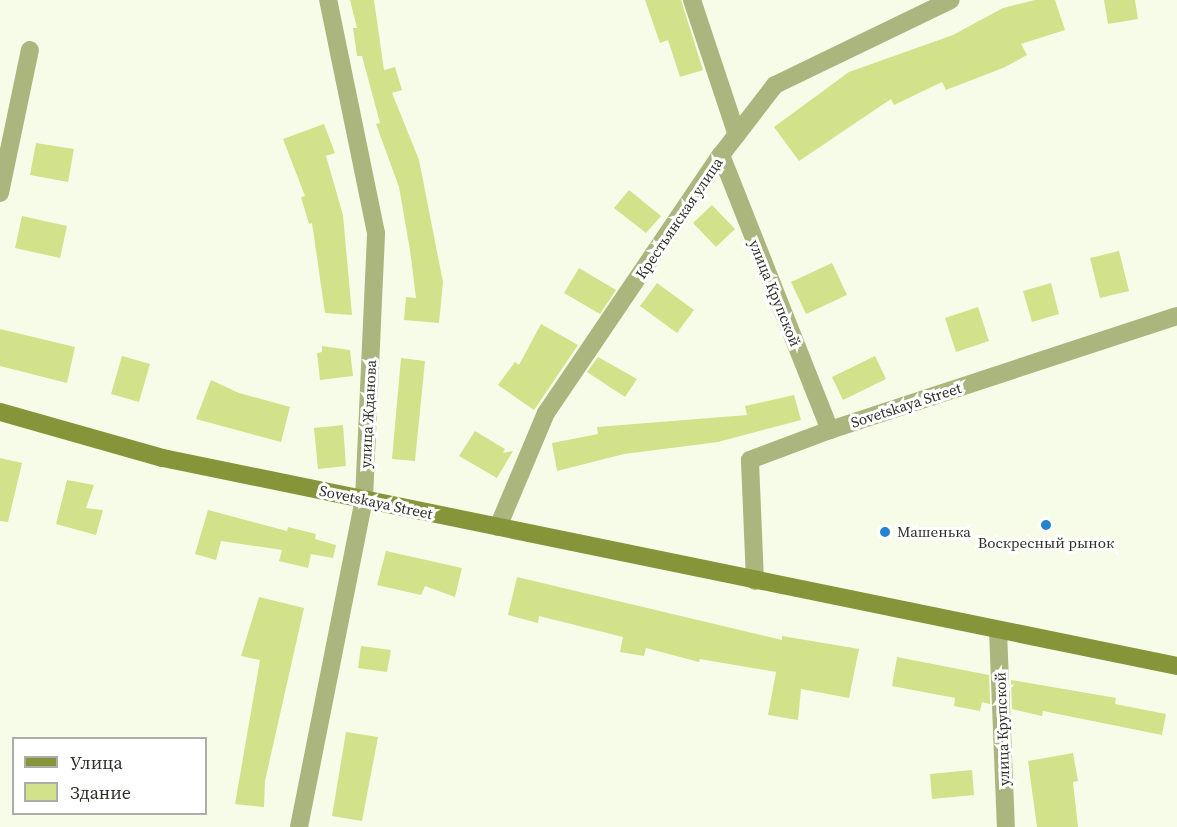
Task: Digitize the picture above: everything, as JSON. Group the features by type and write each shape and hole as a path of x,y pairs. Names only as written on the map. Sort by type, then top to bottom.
{"street":[{"name":"улица Жданова","path":"299,827 364,499 376,233 328,0"},
{"path":"692,0 737,135"},
{"name":"Крестьянская улица","path":"498,527 546,413 721,155 775,85 951,0"},
{"path":"0,193 30,50"},
{"name":"улица Крупской","path":"721,155 830,430"},
{"name":"Sovetskaya Street","path":"755,580 750,460 830,430 1177,316"},
{"name":"Sovetskaya Street","path":"0,412 163,458 1177,666"},
{"name":"улица Крупской","path":"998,631 1006,827"}],"building":[{"path":"350,0 374,0 384,70 395,67 402,90 392,93 419,160 443,282 439,323 404,320 406,297 416,298 410,250 399,187 376,124 380,123 362,56 357,56 353,28 357,28"},
{"path":"645,0 681,0 703,70 680,77 668,40 660,43"},
{"path":"1035,0 1055,0 1065,30 1021,44 1027,55 1003,68 946,90 942,82 894,105 891,99 799,161 774,127 849,72 953,35 1003,8"},
{"path":"1104,0 1135,0 1138,19 1108,24"},
{"path":"324,124 335,153 326,156 343,215 352,315 325,313 312,223 309,224 301,197 305,196 283,139"},
{"path":"36,143 74,149 68,182 30,175"},
{"path":"629,190 661,216 646,233 614,208"},
{"path":"712,205 735,229 716,247 693,223"},
{"path":"22,216 67,226 60,258 15,248"},
{"path":"1119,251 1129,291 1100,298 1090,258"},
{"path":"832,263 847,295 806,314 791,282"},
{"path":"579,268 616,290 600,314 564,293"},
{"path":"657,283 694,310 677,333 640,306"},
{"path":"1051,283 1059,314 1032,322 1023,291"},
{"path":"978,307 989,341 956,352 945,318"},
{"path":"541,324 578,345 534,410 498,385 515,362 519,365"},
{"path":"0,329 75,347 67,383 0,366"},
{"path":"322,346 350,350 353,376 320,380 317,353 322,352"},
{"path":"122,356 150,364 139,402 111,394"},
{"path":"875,356 886,379 843,400 832,377"},
{"path":"598,357 637,379 625,397 587,372"},
{"path":"401,358 425,361 415,461 392,459"},
{"path":"211,380 239,393 290,407 281,442 196,419"},
{"path":"794,395 801,420 718,442 624,454 557,471 552,443 598,434 597,427 747,415 745,406"},
{"path":"343,425 346,466 318,469 314,428"},
{"path":"475,431 505,449 503,453 513,451 497,478 459,456"},
{"path":"0,458 22,463 8,522 0,521"},
{"path":"67,480 94,485 86,508 103,510 96,535 56,524"},
{"path":"208,510 287,531 288,527 316,534 315,539 336,545 333,558 311,554 308,568 279,561 282,550 221,541 216,560 195,554"},
{"path":"386,551 462,568 455,597 425,586 421,595 377,585"},
{"path":"517,577 782,640 782,636 859,649 849,698 801,689 798,720 768,715 776,672 700,659 699,662 646,648 644,656 620,652 623,637 539,616 538,623 508,615"},
{"path":"259,597 304,608 265,781 264,807 235,804 260,660 241,656"},
{"path":"361,646 391,650 387,672 358,668"},
{"path":"897,657 989,675 990,704 982,702 980,711 954,706 955,698 892,686"},
{"path":"1011,680 1116,698 1115,704 1166,714 1162,735 1043,711 1042,716 1012,709"},
{"path":"346,732 378,737 362,821 332,816"},
{"path":"1073,753 1078,781 1073,782 1078,827 1037,827 1028,761"},
{"path":"972,770 974,795 932,799 930,774"}],"place":[{"name":"Воскресный рынок","path":"1046,525"},
{"name":"Машенька","path":"885,532"}]}
